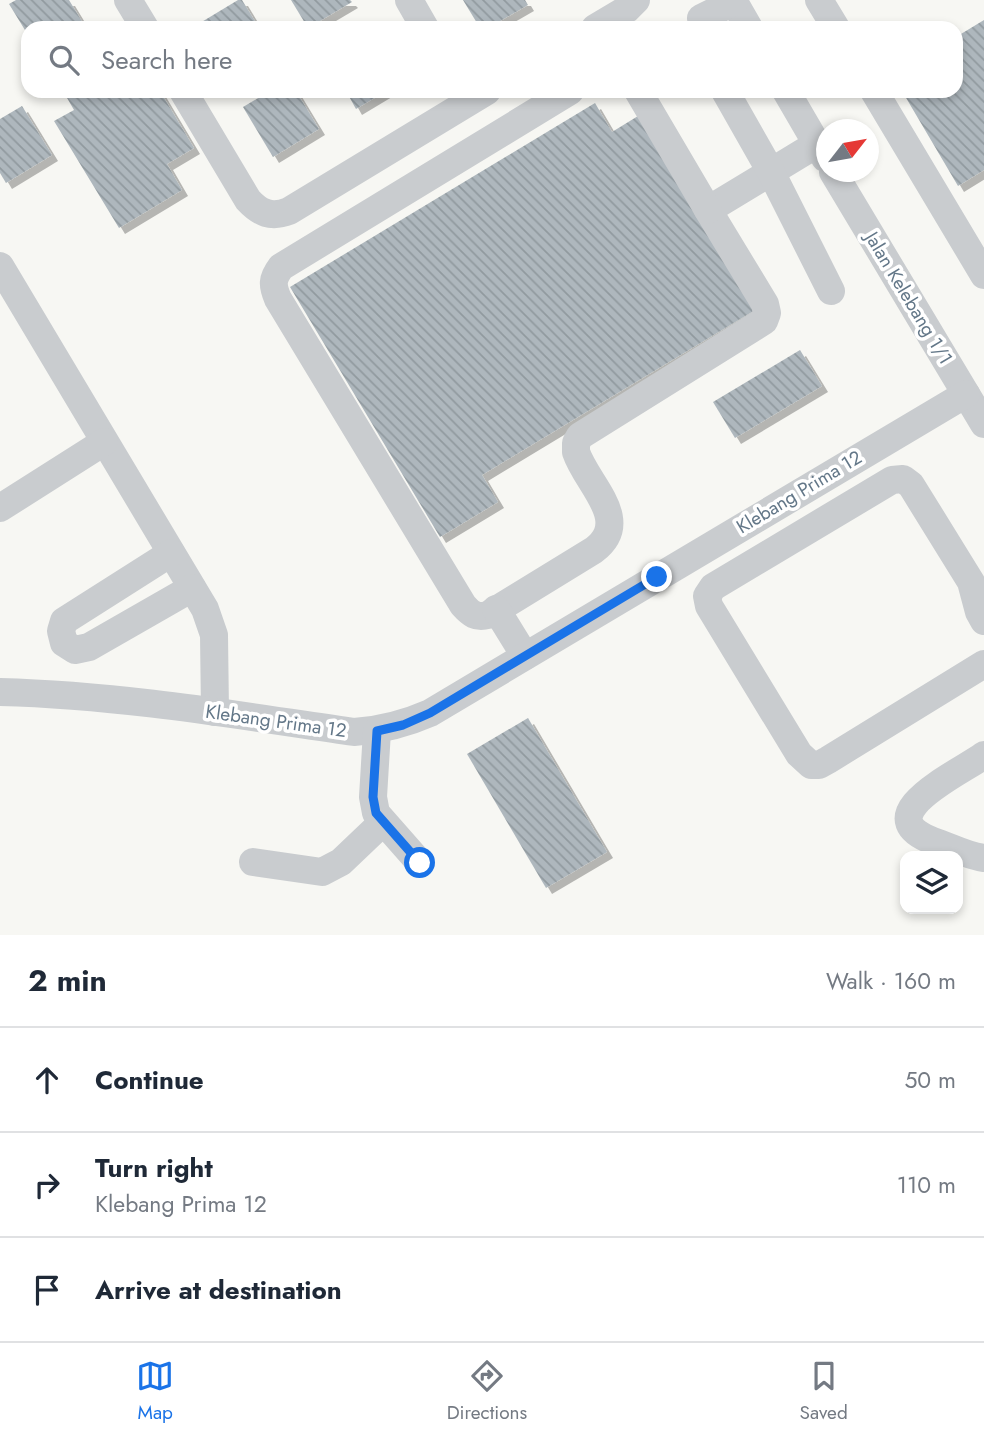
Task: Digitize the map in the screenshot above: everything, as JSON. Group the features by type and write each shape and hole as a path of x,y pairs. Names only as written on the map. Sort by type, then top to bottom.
{"street":[{"path":"128,0 141,21"},
{"path":"409,0 421,21"},
{"path":"819,0 832,21"},
{"path":"705,21 733,1 745,21"},
{"path":"187,98 248,200 256,208 272,215 280,214 310,198 467,98"},
{"path":"559,98 281,267 274,276 273,287 278,299 463,606 470,614 479,617 496,610 604,543 609,534 611,520 576,452 580,436 764,320 767,313 765,304 642,98"},
{"path":"729,98 771,172 831,291"},
{"path":"790,98 816,142"},
{"path":"878,98 984,275"},
{"path":"708,210 771,172 816,154"},
{"name":"Jalan Kelebang 1/1","path":"840,182 984,424"},
{"path":"0,266 205,608 214,635 215,712"},
{"name":"Klebang Prima 12","path":"0,692 215,712 354,732 377,731 403,725 430,713 966,394"},
{"path":"0,508 104,442"},
{"path":"984,621 971,582 911,485 898,478 713,587 707,596 709,606 799,754 811,765 819,765 828,760 984,664"},
{"path":"171,553 64,621 61,631 64,643 75,650 89,647 192,588"},
{"path":"496,610 525,656"},
{"path":"377,731 373,797 376,813 420,863"},
{"path":"984,755 930,788 913,806 909,816 910,825 924,837 984,858"},
{"path":"253,862 322,872 341,862 383,822"}],"building":[{"path":"16,0 69,0 82,21 21,21 21,24 9,4"},
{"path":"242,0 255,21 203,21"},
{"path":"291,0 352,2 320,21 304,21"},
{"path":"463,0 525,0 528,5 500,21 476,21"},
{"path":"984,20 984,170 958,186 906,98 963,98 963,33"},
{"path":"67,98 164,98 194,148 167,164 182,190 119,228 54,121 74,110"},
{"path":"258,98 300,98 319,129 273,157 243,107"},
{"path":"350,98 374,98 356,109"},
{"path":"595,103 612,132 638,116 755,310 482,475 498,502 440,537 290,287"},
{"path":"22,106 52,155 6,183 0,173 0,119"},
{"path":"800,350 822,386 735,438 713,402"},
{"path":"528,718 607,852 546,888 467,754"}],"route":[{"path":"420,863 376,813 373,797 377,731 403,725 430,713 657,577"}]}
